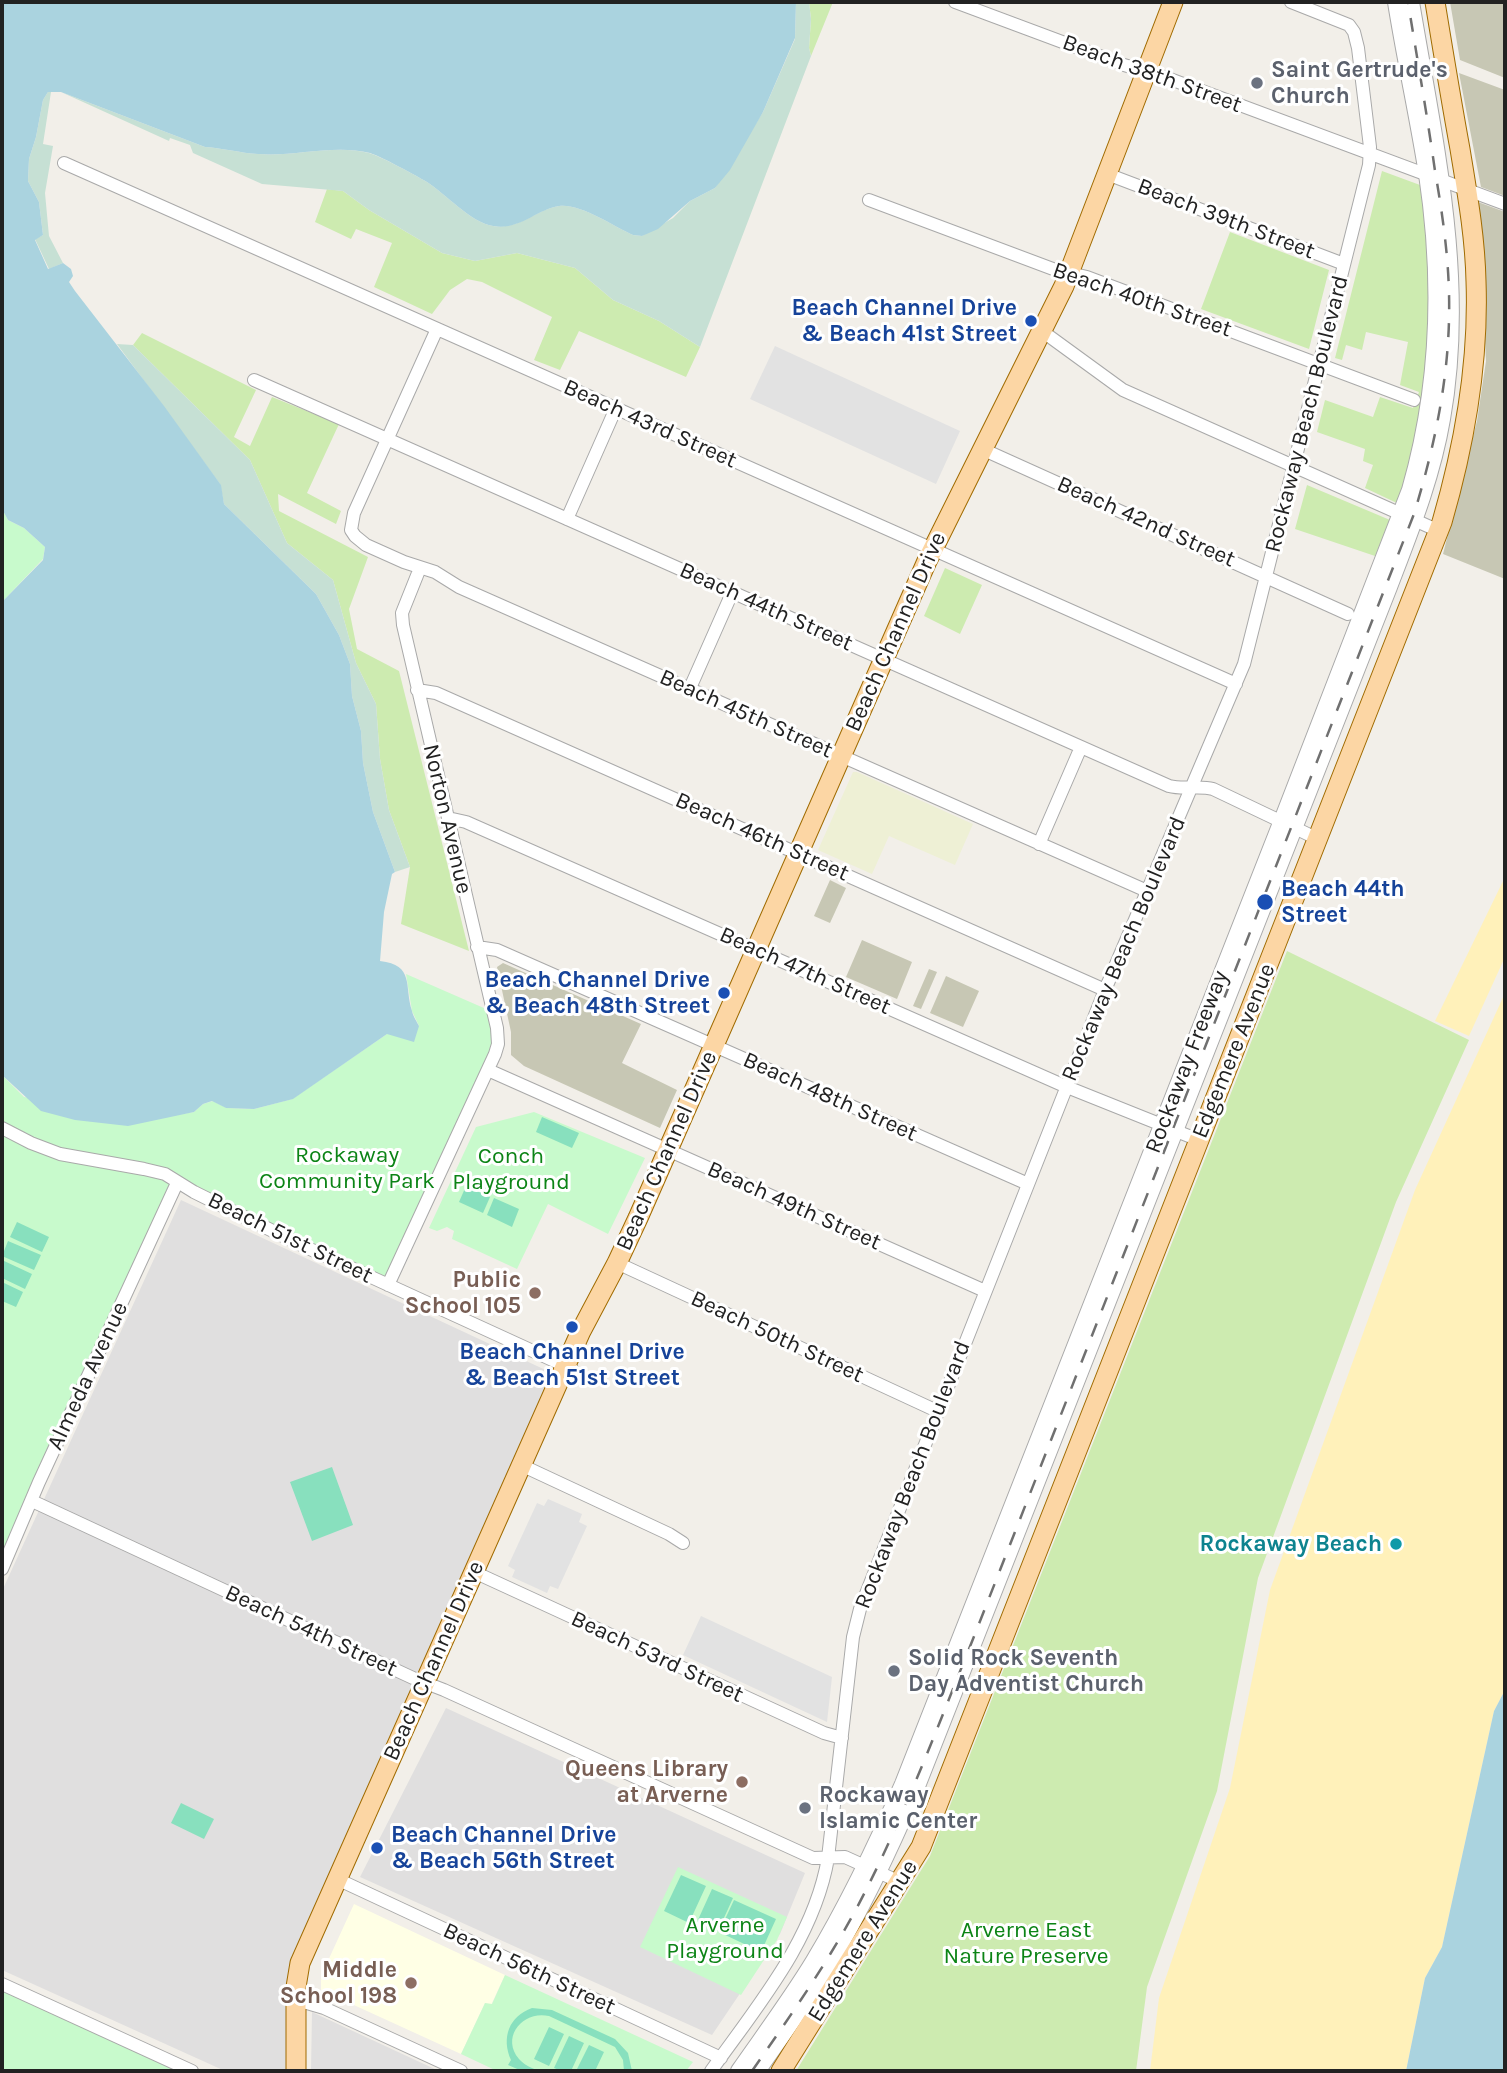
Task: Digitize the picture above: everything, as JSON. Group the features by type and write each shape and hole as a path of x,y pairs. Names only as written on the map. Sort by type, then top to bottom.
{"main road":[{"name":"Beach Channel Drive","path":"305,2071 297,1978 300,1963 342,1882 569,1368 590,1312 617,1263 668,1150 932,550 1070,273 1173,2"},
{"name":"Edgemere Avenue","path":"781,2071 923,1842 1439,531 1459,457 1473,378 1477,320 1467,190 1435,2"},
{"name":"Beach Channel Drive","path":"296,2071 301,2003"}],"street":[{"name":"Beach 38th Street","path":"955,2 1505,204"},
{"name":"Rockaway Beach Boulevard","path":"711,2071 798,1944 819,1892 828,1858 853,1637 858,1616 1105,990 1246,658 1370,154 1358,48 1351,28 1291,2"},
{"name":"Rockaway Freeway","path":"1396,2 1434,178"},
{"name":"Rockaway Freeway","path":"757,2071 828,1966 872,1869 928,1761 1169,1128 1408,518 1426,426 1436,351 1437,276 1434,178 1411,2"},
{"name":"Beach 43rd Street","path":"64,163 1236,684"},
{"name":"Beach 39th Street","path":"1107,174 1344,264"},
{"name":"Beach 40th Street","path":"869,200 1053,269 1087,276 1414,400"},
{"path":"387,439 436,329"},
{"path":"1042,331 1117,387 1439,531"},
{"name":"Beach 44th Street","path":"254,380 1169,786 1213,789 1318,839"},
{"path":"567,519 616,408"},
{"name":"Beach 45th Street","path":"387,439 354,513 351,530 366,545 435,572 459,587 1147,891"},
{"name":"Beach 42nd Street","path":"982,449 1348,614"},
{"name":"Norton Avenue","path":"388,1285 488,1070 497,1049 498,1034 402,616 420,568"},
{"path":"690,688 732,593"},
{"name":"Beach 46th Street","path":"417,690 436,693 1105,990"},
{"path":"1039,844 1080,747"},
{"name":"Beach 47th Street","path":"448,818 466,822 1067,1087 1199,1140"},
{"name":"Beach 48th Street","path":"477,947 498,950 1028,1184"},
{"name":"Beach 49th Street","path":"488,1070 985,1290"},
{"name":"Beach 51st Street","path":"2,1128 60,1154 165,1174 177,1183 299,1244 569,1368"},
{"name":"Almeda Avenue","path":"2,1569 177,1183"},
{"name":"Beach 50th Street","path":"617,1263 937,1411"},
{"path":"524,1467 683,1543"},
{"name":"Beach 54th Street","path":"32,1501 813,1858 845,1857 900,1882"},
{"name":"Beach 53rd Street","path":"477,1574 824,1733 842,1738"},
{"name":"Rockaway Freeway","path":"739,2071 872,1869"},
{"name":"Beach 56th Street","path":"342,1882 720,2058"},
{"path":"2,1984 192,2071"},
{"path":"301,2003 324,2008 461,2071"}],"shaded area":[{"path":"796,2 809,2 811,56 700,347 659,321 613,300 575,268 517,253 475,261 442,253 369,210 343,191 262,184 193,153 190,145 170,138 169,141 61,92 205,147 258,154 328,150 369,153 427,182 476,219 493,226 511,225 551,208 567,206 586,211 633,235 642,236 673,218 690,201 715,188 763,112 795,39"},
{"path":"1450,2 1505,2 1505,78 1460,60"},
{"path":"1459,73 1505,90 1505,196 1481,187"},
{"path":"48,92 51,92 43,144 53,146 45,193 49,236 63,263 49,269 35,239 43,235 39,202 28,181 29,159 43,100"},
{"path":"1478,202 1505,212 1505,579 1443,554 1477,421 1486,361"},
{"path":"117,344 133,345 250,460 287,543 333,580 356,663 376,704 380,759 389,810 410,867 395,872 373,812 363,763 361,731 352,696 350,664 339,635 316,594 224,504 220,484"},
{"path":"775,346 960,431 936,484 750,399"},
{"path":"853,772 973,824 955,865 889,836 872,874 818,850"},
{"path":"830,880 846,888 830,923 814,916"},
{"path":"862,940 912,962 897,999 846,977"},
{"path":"503,963 641,1024 622,1063 677,1090 660,1128 524,1066 511,1055 511,1032 497,967"},
{"path":"929,969 937,972 921,1009 913,1006"},
{"path":"946,976 979,991 963,1027 930,1013"},
{"path":"181,1200 552,1373 289,1969 287,2071 225,2071 2,1970 2,1591"},
{"path":"548,1499 582,1514 579,1522 587,1526 558,1589 550,1586 547,1593 512,1577 515,1570 508,1566 537,1503 544,1506"},
{"path":"701,1616 832,1677 827,1722 683,1655"},
{"path":"446,1708 805,1873 780,1934 712,2035 360,1877"},
{"name":"Middle School 198","path":"354,1904 505,1975 491,2005 485,2003 461,2054 321,1990 321,1976"},
{"path":"312,2012 439,2071 311,2071"}],"green space":[{"path":"809,2 833,2 811,56 809,48"},
{"path":"1382,171 1420,185 1432,276 1432,333 1425,391 1414,449 1399,504 1365,488 1373,465 1363,461 1365,449 1317,432 1325,400 1373,417 1380,397 1413,408 1419,392 1400,385 1408,342 1366,332 1362,350 1346,345 1342,360 1335,358"},
{"path":"327,189 343,191 369,210 442,253 475,261 517,253 575,268 613,300 659,321 700,347 686,377 579,331 560,370 534,360 552,317 482,282 467,279 450,290 432,314 374,287 392,243 356,229 351,239 315,222"},
{"path":"1230,232 1329,270 1309,349 1201,309"},
{"path":"142,333 256,390 234,437 250,446 272,397 339,424 307,493 341,511 336,524 278,494 279,511 368,557 349,609 357,649 399,671 469,951 401,924 410,867 389,810 380,759 376,704 356,663 333,580 287,543 250,460 133,345"},
{"path":"1307,485 1390,520 1375,556 1295,529"},
{"path":"2,509 8,520 24,528 45,547 43,559 2,602"},
{"path":"945,568 982,585 960,634 924,616"},
{"name":"Arverne East Nature Preserve","path":"1287,951 1469,1040 1396,1202 1258,1578 1217,1791 1147,1987 1136,2071 796,2071 930,1856"},
{"name":"Rockaway Community Park","path":"406,974 493,1012 498,1034 388,1285 178,1183 2,1569 2,1075 24,1097 164,1117 194,1112 203,1104 213,1101 227,1108 254,1109 292,1099 387,1034 419,1026 412,1011"},
{"name":"Conch Playground","path":"534,1112 645,1158 608,1234 548,1204 517,1269 452,1239 454,1231 447,1227 437,1231 429,1228 476,1127"},
{"path":"542,1117 579,1133 572,1148 536,1132"},
{"path":"466,1186 490,1197 483,1213 459,1202"},
{"path":"494,1198 519,1209 512,1227 487,1215"},
{"path":"17,1222 49,1237 42,1252 10,1237"},
{"path":"8,1241 41,1255 34,1270 2,1256"},
{"path":"2,1260 32,1274 25,1289 2,1278"},
{"path":"2,1282 23,1292 16,1307 2,1301"},
{"path":"332,1467 353,1525 312,1541 290,1482"},
{"path":"181,1803 214,1819 204,1839 171,1823"},
{"name":"Arverne Playground","path":"678,1867 787,1917 777,1940 741,1995 640,1947"},
{"path":"681,1875 706,1886 689,1923 664,1911"},
{"path":"712,1889 733,1898 718,1931 697,1922"},
{"path":"734,1900 776,1919 761,1952 719,1932"},
{"path":"505,1975 693,2062 686,2071 497,2071 461,2054 485,2003 492,2004"},
{"path":"2,1984 192,2071 2,2071"},
{"path":"532,2008 552,2010 615,2039 628,2053 632,2071 624,2071 623,2060 615,2047 549,2016 540,2015 531,2017 517,2027 512,2042 519,2059 539,2071 522,2071 508,2065 511,2060 507,2044 509,2029 518,2016"},
{"path":"549,2027 564,2034 549,2066 534,2059"},
{"path":"569,2036 584,2043 571,2071 562,2071 554,2068"},
{"path":"589,2045 604,2052 595,2071 576,2071"}],"sand":[{"path":"1505,877 1505,957 1469,1036 1435,1021"},
{"name":"Rockaway Beach","path":"1505,993 1505,1690 1494,1711 1442,1947 1425,1978 1406,2071 1150,2071 1159,1998 1230,1788 1270,1590 1415,1190"}],"water":[{"path":"2,2 796,2 795,38 763,112 730,170 715,188 690,201 658,229 642,236 633,235 586,211 567,206 551,208 520,223 493,226 467,213 427,182 370,153 328,150 258,154 205,147 61,92 48,92 43,100 29,159 28,181 39,202 43,235 35,240 48,269 63,263 71,269 73,276 69,282 221,485 224,504 316,594 339,635 350,664 352,696 361,731 363,763 373,812 395,872 392,874 384,912 380,961 399,967 406,978 410,1002 419,1026 414,1042 387,1034 293,1099 254,1109 226,1108 212,1101 203,1104 194,1112 128,1126 75,1120 41,1111 2,1075 2,602 43,560 45,547 24,528 8,520 2,509"},
{"path":"1505,1690 1505,2071 1406,2071 1425,1978 1442,1947 1494,1711"}],"railway":[{"path":"752,2071 840,1937 866,1890 909,1797 1414,514 1429,460 1445,377 1449,293 1442,216 1408,2"}],"place":[{"name":"Saint Gertrude's Church","path":"1257,83"},
{"name":"Beach Channel Drive & Beach 41st Street","path":"1031,321"},
{"name":"Beach 44th Street","path":"1265,902"},
{"name":"Beach Channel Drive & Beach 48th Street","path":"724,993"},
{"name":"Public School 105","path":"535,1293"},
{"name":"Beach Channel Drive & Beach 51st Street","path":"572,1327"},
{"name":"Rockaway Beach","path":"1396,1544"},
{"name":"Solid Rock Seventh Day Adventist Church","path":"894,1671"},
{"name":"Queens Library at Arverne","path":"742,1782"},
{"name":"Rockaway Islamic Center","path":"805,1808"},
{"name":"Beach Channel Drive & Beach 56th Street","path":"377,1848"},
{"name":"Middle School 198","path":"411,1983"}]}
